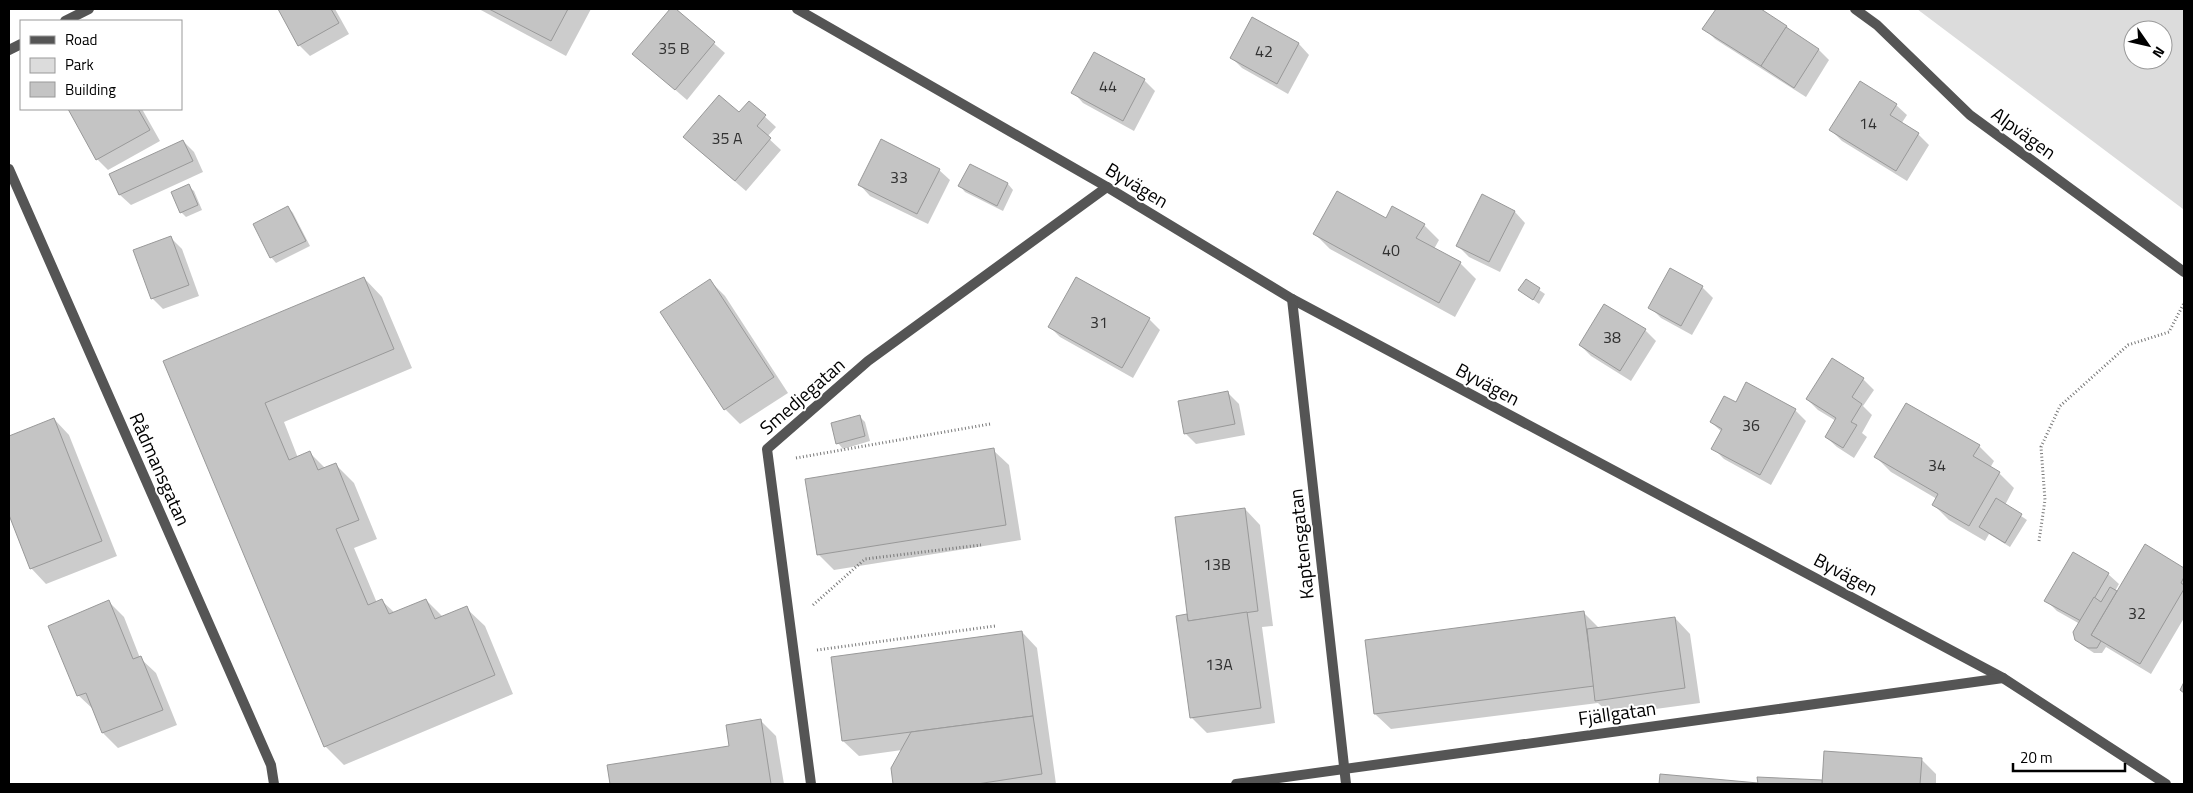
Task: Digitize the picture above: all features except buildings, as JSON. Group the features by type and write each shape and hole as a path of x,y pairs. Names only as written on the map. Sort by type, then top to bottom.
{"street":[{"path":"67,20 89,9"},
{"name":"Byvägen","path":"797,9 1107,187 1292,300 2003,678 2166,784"},
{"name":"Alpvägen","path":"1855,9 1877,25 1970,115 2184,272"},
{"name":"Rådmansgatan","path":"9,169 271,765 274,784"},
{"name":"Smedjegatan","path":"811,784 767,449 868,361 1107,187"},
{"name":"Kaptensgatan","path":"1292,300 1346,784"},
{"name":"Fjällgatan","path":"1236,784 2003,678"}],"path":[{"path":"2040,541 2046,500 2041,446 2060,406 2128,344 2169,332 2184,303"},
{"path":"768,463 990,424"},
{"path":"790,625 865,559 981,545"},
{"path":"794,653 995,626"}],"green space":[{"path":"1917,9 2184,9 2183,209"}]}
